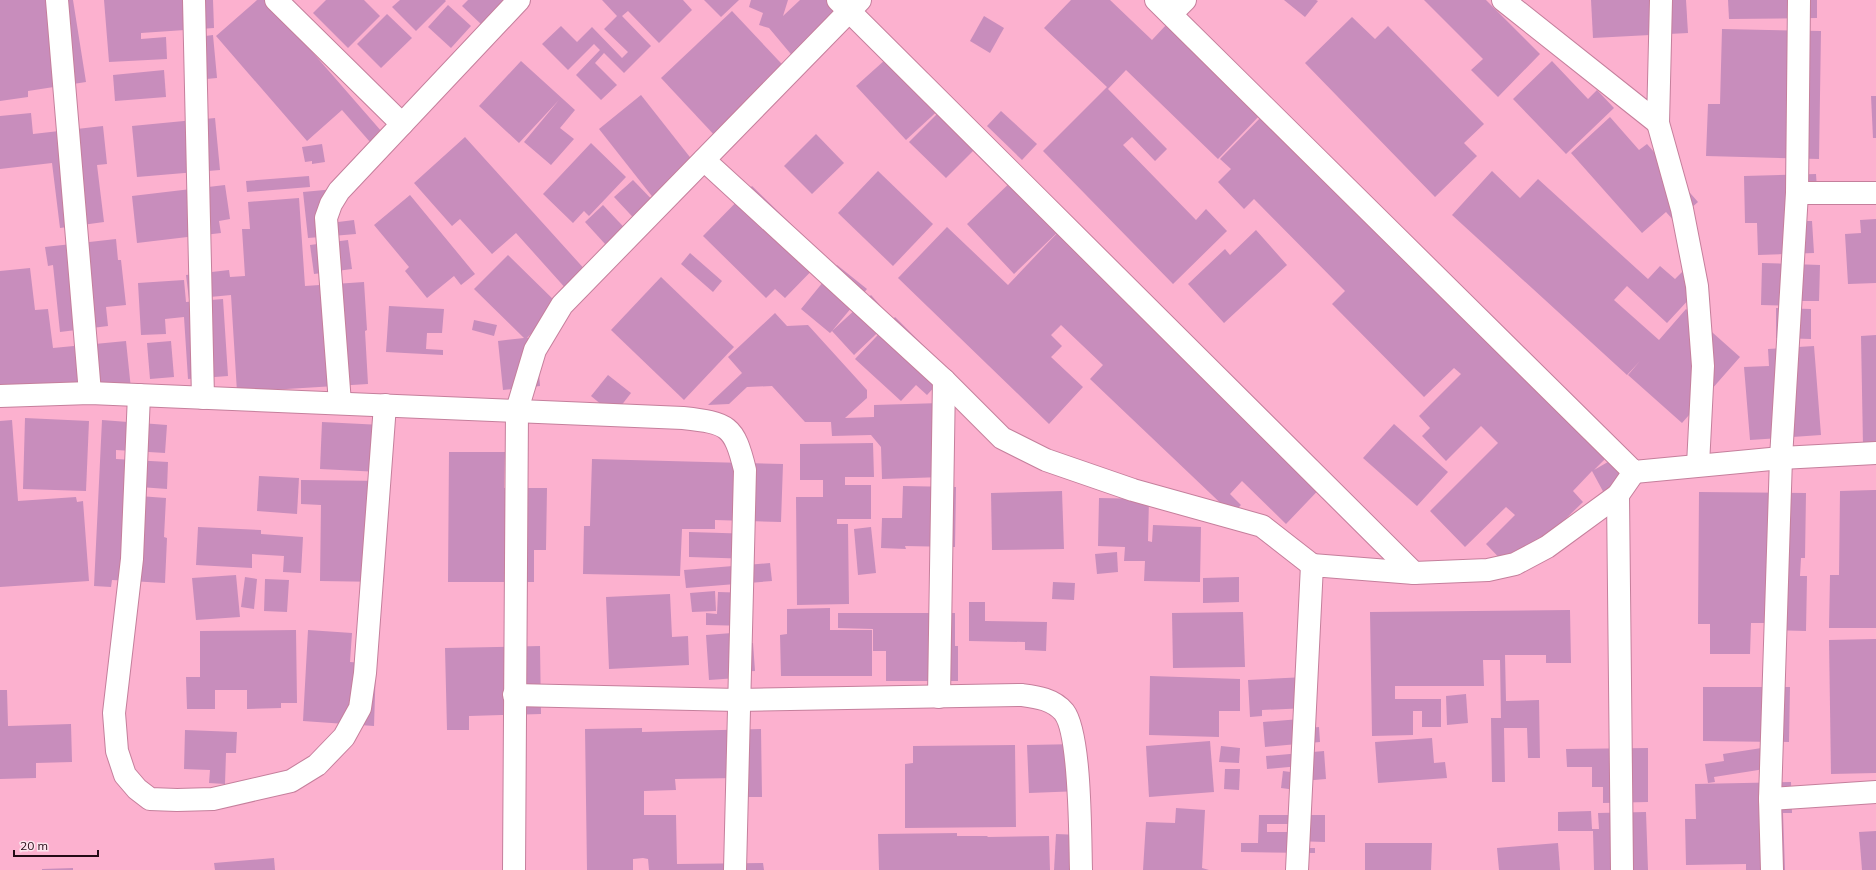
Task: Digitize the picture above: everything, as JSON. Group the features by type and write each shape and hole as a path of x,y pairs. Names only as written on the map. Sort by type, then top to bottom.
{"street":[{"path":"57,0 90,393"},
{"path":"194,0 203,398"},
{"path":"276,0 402,124"},
{"path":"340,403 326,218 331,204 339,191 519,0"},
{"path":"1503,0 1658,123"},
{"path":"1661,0 1658,123 1682,209 1697,286 1703,366 1698,465"},
{"path":"1772,870 1770,800 1781,458 1797,193 1799,0"},
{"path":"514,870 517,410 535,350 562,305 704,160 849,4 1414,573"},
{"path":"1170,5 1634,472"},
{"path":"704,160 944,380 1002,438 1046,460 1133,490 1262,526 1312,565 1414,573 1488,570 1516,564 1547,547 1618,494 1634,472 1781,458 1876,453"},
{"path":"1797,193 1876,193"},
{"path":"939,697 944,380"},
{"path":"0,396 90,393 517,410 683,418 716,422 730,432 739,446 745,470 738,700 735,870"},
{"path":"138,395 132,559 114,713 117,751 125,775 137,789 150,799 213,799 291,780 317,764 344,736 360,708 365,673 384,405"},
{"path":"1618,494 1622,870"},
{"path":"1297,870 1312,565"},
{"path":"514,696 738,700 1022,695 1042,698 1054,704 1064,712 1074,736 1081,870"},
{"path":"1770,800 1876,792"}],"building":[{"path":"0,0 73,0 86,82 28,91 28,97 0,101"},
{"path":"104,0 213,0 214,28 141,33 141,39 166,37 167,59 109,62"},
{"path":"257,0 267,0 382,132 370,142 342,110 307,141 216,36"},
{"path":"326,0 364,0 380,16 348,48 313,13"},
{"path":"400,0 446,1 416,31 392,7"},
{"path":"468,0 509,0 483,26 462,6"},
{"path":"602,0 683,0 692,10 659,43 628,11 622,16 651,46 624,73 604,53 595,63 617,85 601,100 576,75 600,50 594,44 568,70 542,44 561,26 577,42 592,27 622,58 628,52 604,29 617,16"},
{"path":"704,0 739,0 721,17"},
{"path":"751,0 788,0 783,16 800,0 832,0 845,14 795,59 769,28 759,25 763,13 749,7"},
{"path":"1071,0 1110,0 1152,40 1167,24 1261,114 1218,159 1126,70 1108,89 1167,149 1155,161 1132,137 1123,145 1196,220 1206,209 1227,231 1173,284 1043,151 1107,87 1044,28"},
{"path":"1284,0 1316,0 1318,1 1305,17"},
{"path":"1424,0 1486,0 1540,54 1498,97 1471,70 1483,59"},
{"path":"1591,0 1686,0 1688,33 1593,38"},
{"path":"1728,0 1817,0 1817,18 1729,19"},
{"path":"448,5 471,26 451,48 428,27"},
{"path":"732,11 795,78 717,138 661,78"},
{"path":"387,14 412,38 381,68 357,44"},
{"path":"984,16 1004,28 990,53 970,41"},
{"path":"1352,17 1375,39 1388,26 1484,124 1464,143 1477,156 1435,197 1305,63"},
{"path":"1722,29 1821,31 1819,159 1706,156 1708,104 1720,104"},
{"path":"213,35 217,78 195,80 190,38"},
{"path":"895,51 944,105 906,140 856,86"},
{"path":"521,61 575,110 560,128 574,139 551,165 524,142 559,100 519,143 479,106"},
{"path":"1552,61 1588,99 1597,90 1614,108 1566,154 1513,99"},
{"path":"164,70 166,97 115,101 113,75"},
{"path":"641,95 704,175 662,209 599,129"},
{"path":"1871,96 1876,96 1876,138 1873,138"},
{"path":"1001,111 1037,144 1022,160 987,126"},
{"path":"31,113 33,134 103,126 107,164 97,165 104,222 60,228 52,163 0,169 0,116"},
{"path":"937,114 954,131 962,122 982,142 946,178 909,142"},
{"path":"1264,114 1605,459 1594,470 1613,459 1626,484 1605,495 1592,471 1573,491 1583,502 1548,536 1545,534 1510,569 1486,544 1515,515 1506,507 1465,547 1430,511 1498,443 1481,426 1446,461 1422,436 1430,428 1419,416 1461,374 1454,368 1424,397 1332,304 1345,291 1254,199 1244,209 1218,182 1231,169 1220,159"},
{"path":"1610,117 1639,150 1647,144 1698,202 1675,222 1666,212 1642,233 1571,153"},
{"path":"215,118 220,170 137,177 132,126"},
{"path":"816,134 844,163 812,194 784,166"},
{"path":"465,137 588,273 568,291 516,233 492,254 460,219 452,226 414,183"},
{"path":"591,143 626,177 589,216 584,211 573,223 543,194"},
{"path":"322,144 325,162 312,164 312,161 305,162 302,147"},
{"path":"878,171 933,224 893,266 838,213"},
{"path":"1492,171 1520,198 1538,179 1648,279 1660,266 1675,279 1687,267 1704,283 1667,323 1627,286 1614,300 1659,340 1686,309 1740,357 1682,423 1628,375 1640,361 1627,375 1452,215"},
{"path":"1816,174 1818,204 1795,204 1796,221 1812,221 1814,253 1758,255 1757,223 1745,223 1744,176"},
{"path":"1018,175 1329,479 1286,524 1242,481 1230,494 1241,505 1232,514 1090,379 1103,365 1061,325 1051,335 1062,346 1051,357 1083,387 1049,424 898,278 947,227 1008,285 1063,227 1014,274 967,224"},
{"path":"309,176 310,187 247,192 246,181"},
{"path":"633,180 662,210 643,228 614,197"},
{"path":"225,185 230,219 219,221 221,233 137,243 132,196"},
{"path":"752,186 825,257 785,298 775,289 766,298 703,236"},
{"path":"335,189 338,222 354,220 356,234 308,238 303,192"},
{"path":"410,195 475,274 461,285 454,276 427,298 405,271 409,267 374,225"},
{"path":"299,198 305,286 364,282 368,384 237,392 231,295 189,299 186,275 229,270 230,277 245,276 242,229 250,229 248,202"},
{"path":"603,205 634,238 616,256 585,222"},
{"path":"1876,219 1876,283 1848,284 1845,234 1861,233 1860,220"},
{"path":"1256,230 1287,265 1224,323 1188,284 1225,249 1230,255"},
{"path":"116,239 118,260 121,260 126,305 106,307 108,326 60,332 53,265 48,266 45,247"},
{"path":"348,240 352,269 314,274 310,245"},
{"path":"690,253 722,281 713,292 681,264"},
{"path":"508,255 559,305 527,338 536,337 540,386 503,390 498,341 524,338 474,289"},
{"path":"1762,263 1820,265 1819,301 1793,301 1792,306 1761,305"},
{"path":"837,265 867,289 830,333 801,309"},
{"path":"30,268 35,310 48,309 53,348 126,341 131,389 0,397 0,271"},
{"path":"661,277 734,347 684,400 611,330"},
{"path":"184,280 186,302 223,299 228,376 188,379 184,317 165,319 166,334 141,335 138,283"},
{"path":"871,295 892,319 854,355 832,331"},
{"path":"389,306 444,309 442,333 427,333 426,349 443,350 443,355 386,352"},
{"path":"1776,308 1811,309 1811,339 1776,338"},
{"path":"775,313 787,326 808,325 867,390 867,398 845,418 874,417 874,405 941,403 943,477 882,479 881,447 871,435 832,436 831,422 805,422 772,386 747,387 729,404 708,405 742,373 728,357"},
{"path":"895,317 926,348 915,359 939,382 927,395 916,385 901,401 855,359"},
{"path":"474,320 497,325 494,336 472,330"},
{"path":"1876,335 1876,446 1863,446 1861,336"},
{"path":"171,341 174,377 150,379 147,343"},
{"path":"1814,346 1821,435 1750,440 1744,367 1769,366 1768,349"},
{"path":"608,375 631,393 614,415 591,396"},
{"path":"25,418 89,421 86,491 23,489"},
{"path":"12,420 18,501 76,497 77,502 83,501 89,581 0,587 0,421"},
{"path":"102,420 167,425 165,453 116,450 116,459 168,462 167,489 140,487 139,496 166,498 164,537 167,538 165,583 112,580 111,587 94,586"},
{"path":"322,422 382,425 380,472 320,469"},
{"path":"1394,424 1448,472 1417,506 1363,458"},
{"path":"873,443 874,477 845,477 845,485 871,485 871,519 837,519 837,524 848,524 849,604 797,605 796,497 823,497 823,480 800,480 800,444"},
{"path":"449,452 505,452 504,488 547,488 546,550 534,550 534,582 448,582"},
{"path":"592,459 783,464 781,522 715,520 715,529 682,529 680,576 583,574 584,526 590,526"},
{"path":"259,476 299,478 297,514 257,511"},
{"path":"301,480 386,481 384,582 320,581 321,505 301,504"},
{"path":"903,486 956,487 955,547 905,546 906,549 881,548 882,518 902,518"},
{"path":"1876,490 1876,628 1829,628 1830,575 1839,575 1840,491"},
{"path":"1062,491 1064,549 992,550 991,493"},
{"path":"1699,492 1806,493 1805,558 1801,558 1800,576 1807,576 1806,631 1768,630 1768,623 1751,623 1750,654 1710,654 1710,624 1698,624"},
{"path":"1099,498 1149,499 1148,541 1152,542 1153,525 1201,527 1200,582 1144,581 1145,561 1124,561 1125,547 1098,546"},
{"path":"198,527 261,530 261,534 303,537 301,573 283,572 284,556 252,554 252,568 196,565"},
{"path":"871,527 876,573 858,575 854,529"},
{"path":"689,532 755,534 754,559 689,557"},
{"path":"1117,552 1118,572 1097,574 1095,554"},
{"path":"770,563 772,581 686,588 684,570"},
{"path":"236,575 240,617 196,620 192,578"},
{"path":"245,577 257,579 254,609 241,607"},
{"path":"1239,577 1239,602 1203,603 1203,578"},
{"path":"265,579 289,580 287,612 264,611"},
{"path":"1053,582 1075,583 1074,600 1052,599"},
{"path":"715,591 716,611 692,612 690,593"},
{"path":"718,592 752,593 751,626 706,625 706,613 717,614"},
{"path":"670,594 672,637 688,636 689,665 609,669 606,597"},
{"path":"969,602 985,602 985,621 1047,622 1046,651 1025,650 1025,642 969,641"},
{"path":"830,608 830,630 872,630 872,676 781,676 780,635 787,634 787,609"},
{"path":"1570,610 1571,663 1546,663 1546,655 1505,655 1506,701 1539,700 1540,758 1528,758 1527,728 1504,728 1505,782 1492,782 1491,718 1501,718 1500,660 1483,660 1484,686 1395,686 1395,699 1441,699 1441,727 1422,727 1422,711 1413,711 1413,735 1372,736 1370,612"},
{"path":"1243,612 1245,667 1173,668 1172,613"},
{"path":"838,613 955,613 955,646 958,646 958,681 886,681 886,651 873,651 873,629 838,628"},
{"path":"296,630 297,703 281,703 281,708 247,709 247,690 215,690 215,709 187,709 186,677 200,677 200,631"},
{"path":"308,630 352,633 350,662 376,664 374,726 303,721"},
{"path":"732,633 733,645 753,643 755,671 736,672 737,678 709,680 706,635"},
{"path":"1876,639 1876,773 1831,774 1829,640"},
{"path":"540,646 541,714 469,716 469,730 447,730 445,648"},
{"path":"1150,676 1240,679 1240,711 1219,711 1219,737 1149,735"},
{"path":"1306,677 1307,708 1262,710 1262,716 1250,717 1248,680"},
{"path":"1703,687 1790,687 1789,742 1703,741"},
{"path":"0,690 7,690 8,726 71,724 72,762 36,763 36,778 0,779"},
{"path":"1466,694 1468,723 1447,725 1446,696"},
{"path":"1300,719 1300,729 1319,727 1320,742 1265,747 1263,722"},
{"path":"642,728 642,732 761,729 762,797 737,797 737,778 675,779 676,790 644,791 644,815 676,815 677,864 763,863 764,870 649,870 648,859 643,858 633,859 633,870 587,870 585,729"},
{"path":"185,730 237,732 236,753 226,753 225,784 209,783 210,770 184,769"},
{"path":"1432,738 1434,763 1445,762 1447,778 1378,783 1375,742"},
{"path":"1210,741 1214,792 1149,797 1146,746"},
{"path":"1079,744 1081,791 1029,793 1027,745"},
{"path":"1015,745 1016,827 905,828 905,764 913,763 913,746"},
{"path":"1221,746 1240,748 1239,763 1219,762"},
{"path":"1768,747 1771,768 1714,777 1715,782 1708,783 1705,764 1724,761 1723,754"},
{"path":"1648,748 1648,802 1603,803 1603,787 1592,787 1592,767 1567,767 1566,749"},
{"path":"1324,751 1326,779 1302,781 1300,766 1267,769 1266,756"},
{"path":"1225,769 1240,769 1239,790 1224,789"},
{"path":"1283,771 1298,773 1296,790 1281,788"},
{"path":"1791,782 1792,813 1783,813 1785,870 1746,870 1746,864 1686,865 1685,819 1696,819 1695,784"},
{"path":"1176,808 1205,810 1202,868 1209,870 1143,870 1146,822 1175,823"},
{"path":"1591,811 1592,829 1599,829 1598,813 1646,812 1648,870 1594,870 1593,831 1558,831 1558,812"},
{"path":"1259,815 1325,815 1325,842 1293,841 1293,824 1267,824 1267,832 1289,832 1289,848 1315,848 1315,853 1241,852 1241,843 1258,843"},
{"path":"1876,831 1876,870 1862,870 1859,832"},
{"path":"957,833 957,836 1049,836 1050,870 879,870 878,834"},
{"path":"1056,834 1080,835 1078,870 1054,870"},
{"path":"1365,843 1432,843 1431,870 1365,870"},
{"path":"1558,843 1560,870 1499,870 1497,848"},
{"path":"274,858 275,870 215,870 214,863"},
{"path":"73,868 73,870 42,870 42,869"}]}
